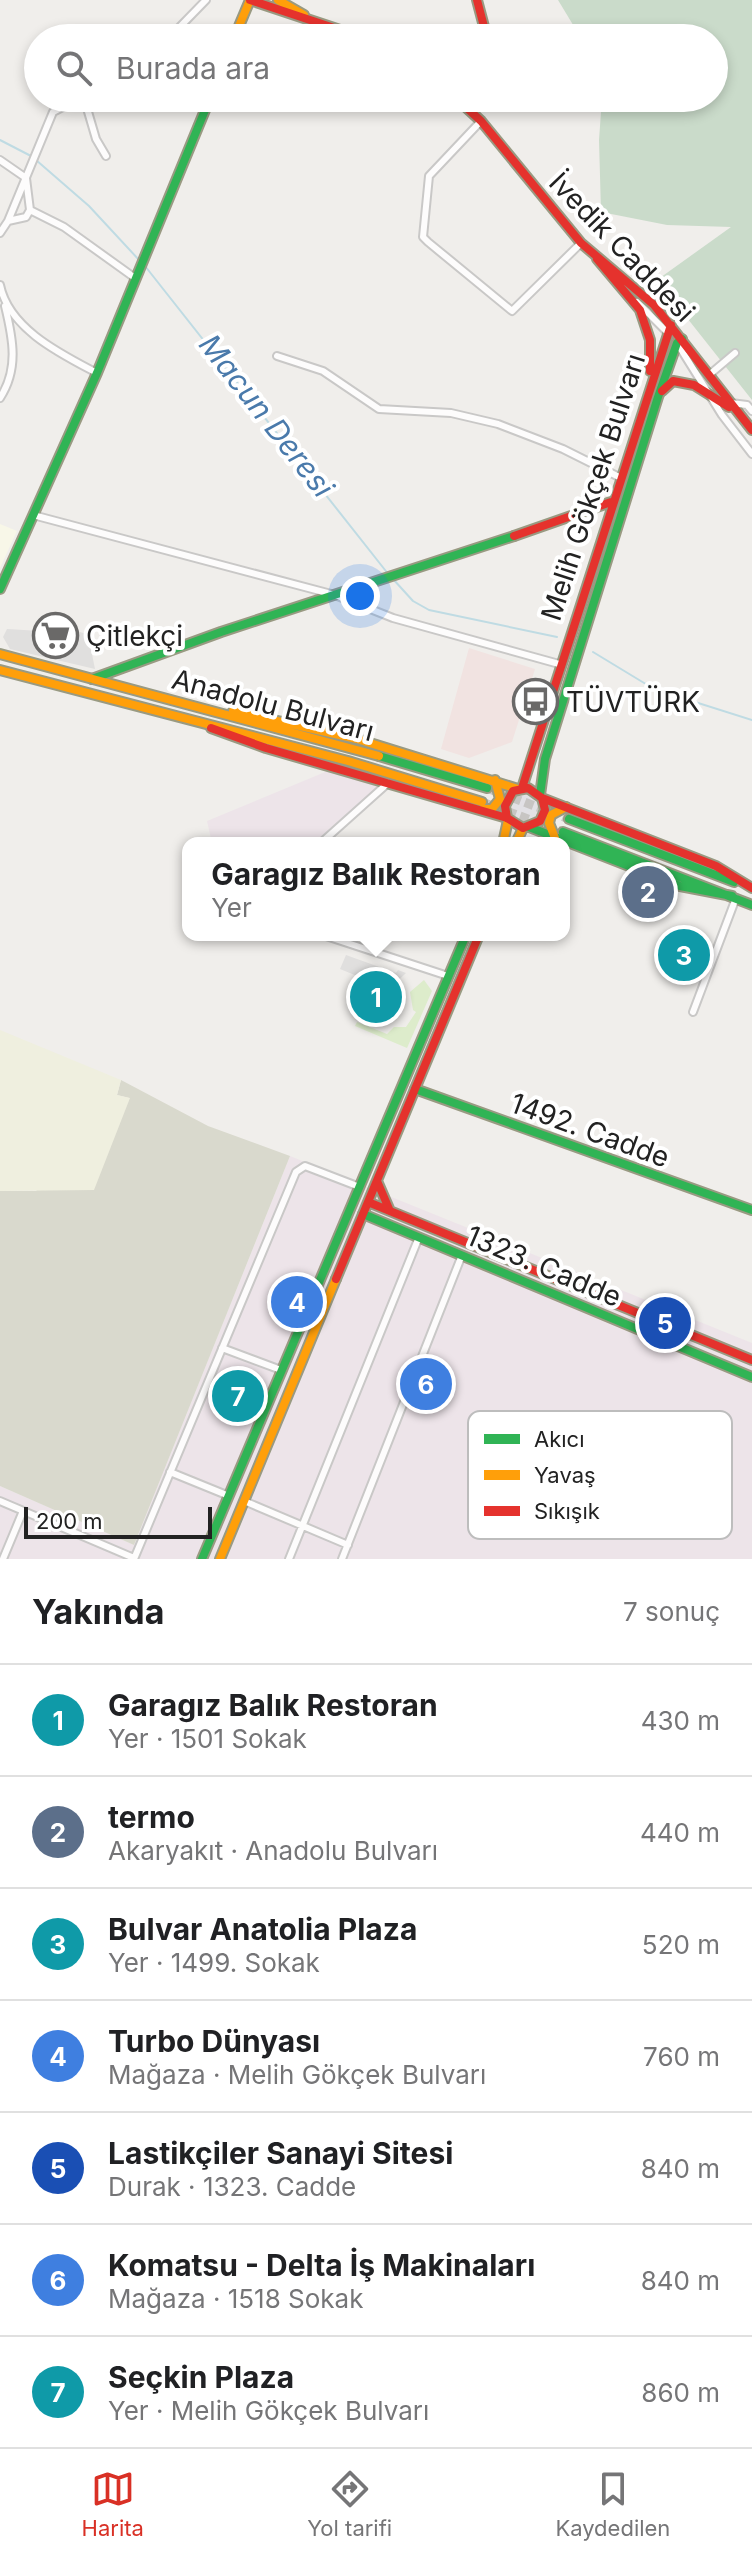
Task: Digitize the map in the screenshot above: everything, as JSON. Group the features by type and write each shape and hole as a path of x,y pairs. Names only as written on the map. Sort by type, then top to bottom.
{"main road":[{"path":"241,24 253,0 322,24"},
{"path":"278,0 319,23"},
{"path":"477,0 483,24"},
{"path":"0,589 97,373 204,112"},
{"name":"İvedik Caddesi","path":"471,112 581,243 641,292 752,430"},
{"path":"595,255 602,268 629,294 651,340 647,392"},
{"name":"Melih Gökçek Bulvarı","path":"520,788 669,328"},
{"name":"Melih Gökçek Bulvarı","path":"541,796 545,759 658,397 679,341"},
{"path":"658,397 673,381 694,385 737,411"},
{"path":"92,679 200,637 374,583 611,502"},
{"name":"Anadolu Bulvarı","path":"0,654 487,788"},
{"name":"Melih Gökçek Bulvarı","path":"559,664 574,669"},
{"name":"Anadolu Bulvarı","path":"0,670 389,772 481,806"},
{"path":"205,709 275,718 520,788 716,866 752,889"},
{"path":"194,720 224,734 388,783 492,809 500,800 501,792 495,780"},
{"path":"504,837 508,819 506,801 520,788"},
{"path":"520,837 526,828 543,816 541,796"},
{"path":"481,806 552,837"},
{"path":"555,837 549,823 551,815 566,807"},
{"path":"569,819 752,889"},
{"path":"563,832 752,905"},
{"path":"570,844 680,886 734,897"},
{"path":"202,1559 353,1195 463,941"},
{"path":"220,1559 477,941"},
{"name":"1492. Cadde","path":"415,1089 752,1210"},
{"path":"377,1181 391,1211"},
{"path":"353,1195 748,1358 737,1371"},
{"name":"1323. Cadde","path":"348,1208 752,1377"},
{"path":"670,1342 675,1330"},
{"path":"708,1358 715,1354 716,1343"}],"street":[{"path":"183,24 206,0"},
{"path":"8,221 26,217 30,210 26,178 29,164 53,112"},
{"path":"87,112 106,156"},
{"path":"481,121 429,176 423,237 512,311 581,243"},
{"path":"0,160 26,178"},
{"path":"0,233 26,178"},
{"path":"30,210 64,227 136,275"},
{"path":"0,288 10,310 50,349 97,373"},
{"path":"0,288 14,359 13,379 0,398"},
{"path":"629,294 669,328"},
{"path":"679,341 709,394 752,454"},
{"path":"709,375 735,353"},
{"path":"277,356 323,371 379,409 451,413 498,424 563,449 619,477"},
{"path":"730,403 747,405 752,411"},
{"path":"33,515 335,595 393,618 559,664"},
{"path":"328,837 388,783"},
{"path":"693,1012 734,897"},
{"path":"341,941 448,976"},
{"path":"0,1501 134,1559 298,1169 305,1166 357,1186"},
{"path":"289,1559 419,1237"},
{"path":"342,1559 462,1255"},
{"path":"222,1348 281,1370"},
{"path":"170,1472 229,1496"},
{"path":"244,1500 348,1545"},
{"path":"3,1559 23,1511"}],"shaded area":[{"path":"0,524 17,531 0,568"},
{"path":"7,629 40,631 38,642 68,647 71,630 88,634 95,669 10,649 3,637"},
{"path":"469,648 535,669 512,742 469,758 441,749"},
{"path":"330,770 381,785 321,837 211,837 207,821"},
{"path":"525,795 534,799 538,808 534,817 525,821 516,817 512,808 516,799"},
{"path":"346,955 396,973 398,970 406,973 389,989 340,969"},
{"path":"121,1080 208,1126 290,1156 134,1545 0,1486 0,1191 36,1191 129,1098 117,1095"},
{"path":"290,1156 752,1343 752,1559 0,1559 0,1486 134,1545"}],"green space":[{"path":"558,0 752,0 752,400 657,280 731,227 667,225 601,212 601,112 728,112 728,24 573,24"},
{"path":"424,980 432,991 407,1048 355,1026 357,1022 387,1034 394,1027 406,1027 416,1012 410,992"},
{"path":"0,1030 121,1080 117,1095 130,1098 94,1190 0,1191"}],"waterway":[{"name":"Macun Deresi","path":"0,140 31,156"},
{"name":"Macun Deresi","path":"36,160 89,206 140,261"},
{"name":"Macun Deresi","path":"145,266 389,575"},
{"name":"Macun Deresi","path":"393,579 413,601 429,610 557,637"},
{"name":"Macun Deresi","path":"593,652 654,689 752,720"}],"tunnel":[{"path":"487,788 569,819"},
{"path":"482,802 563,832"}],"traffic: fast":[{"path":"0,589 97,373 204,112"},
{"path":"540,795 545,759 658,397 677,343 682,339"},
{"path":"92,679 221,632 514,536"},
{"path":"379,756 487,788"},
{"path":"569,819 734,882"},
{"path":"529,827 555,837"},
{"path":"563,832 752,905"},
{"path":"570,843 680,886 732,896"},
{"path":"202,1559 463,941"},
{"path":"415,1089 752,1210"},
{"path":"363,1214 752,1377"}],"traffic: slow":[{"path":"240,24 250,0"},
{"path":"278,0 304,15"},
{"path":"0,654 379,756"},
{"path":"0,670 348,761 482,802"},
{"path":"233,711 357,739 518,789"},
{"path":"483,809 492,809 500,799 495,780"},
{"path":"555,837 549,823 551,815 566,807"},
{"path":"504,837 508,820"},
{"path":"519,837 523,828"},
{"path":"220,1559 336,1279"}],"traffic: jam":[{"path":"250,0 322,24"},
{"path":"477,0 483,24"},
{"path":"471,112 581,243 654,305 752,430"},
{"path":"597,259 640,310 650,340 650,371"},
{"path":"522,788 671,325"},
{"path":"662,391 673,381 694,385 729,407"},
{"path":"514,536 611,502"},
{"path":"211,728 266,748 507,818 523,828 540,821 545,810 542,798 528,788 513,791 505,806 507,818"},
{"path":"542,798 716,866 752,888"},
{"path":"336,1279 477,941"},
{"path":"377,1181 390,1211"},
{"path":"368,1202 752,1360"}],"place":[{"name":"Çitlekçi","path":"55,636"},
{"name":"TÜVTÜRK","path":"535,702"},
{"name":"termo","path":"648,892"},
{"name":"Bulvar Anatolia Plaza","path":"684,955"},
{"name":"Garagız Balık Restoran","path":"376,997"},
{"name":"Turbo Dünyası","path":"297,1302"},
{"name":"Lastikçiler Sanayi Sitesi","path":"665,1323"},
{"name":"Komatsu - Delta İş Makinaları","path":"426,1384"},
{"name":"Seçkin Plaza","path":"238,1396"}]}
